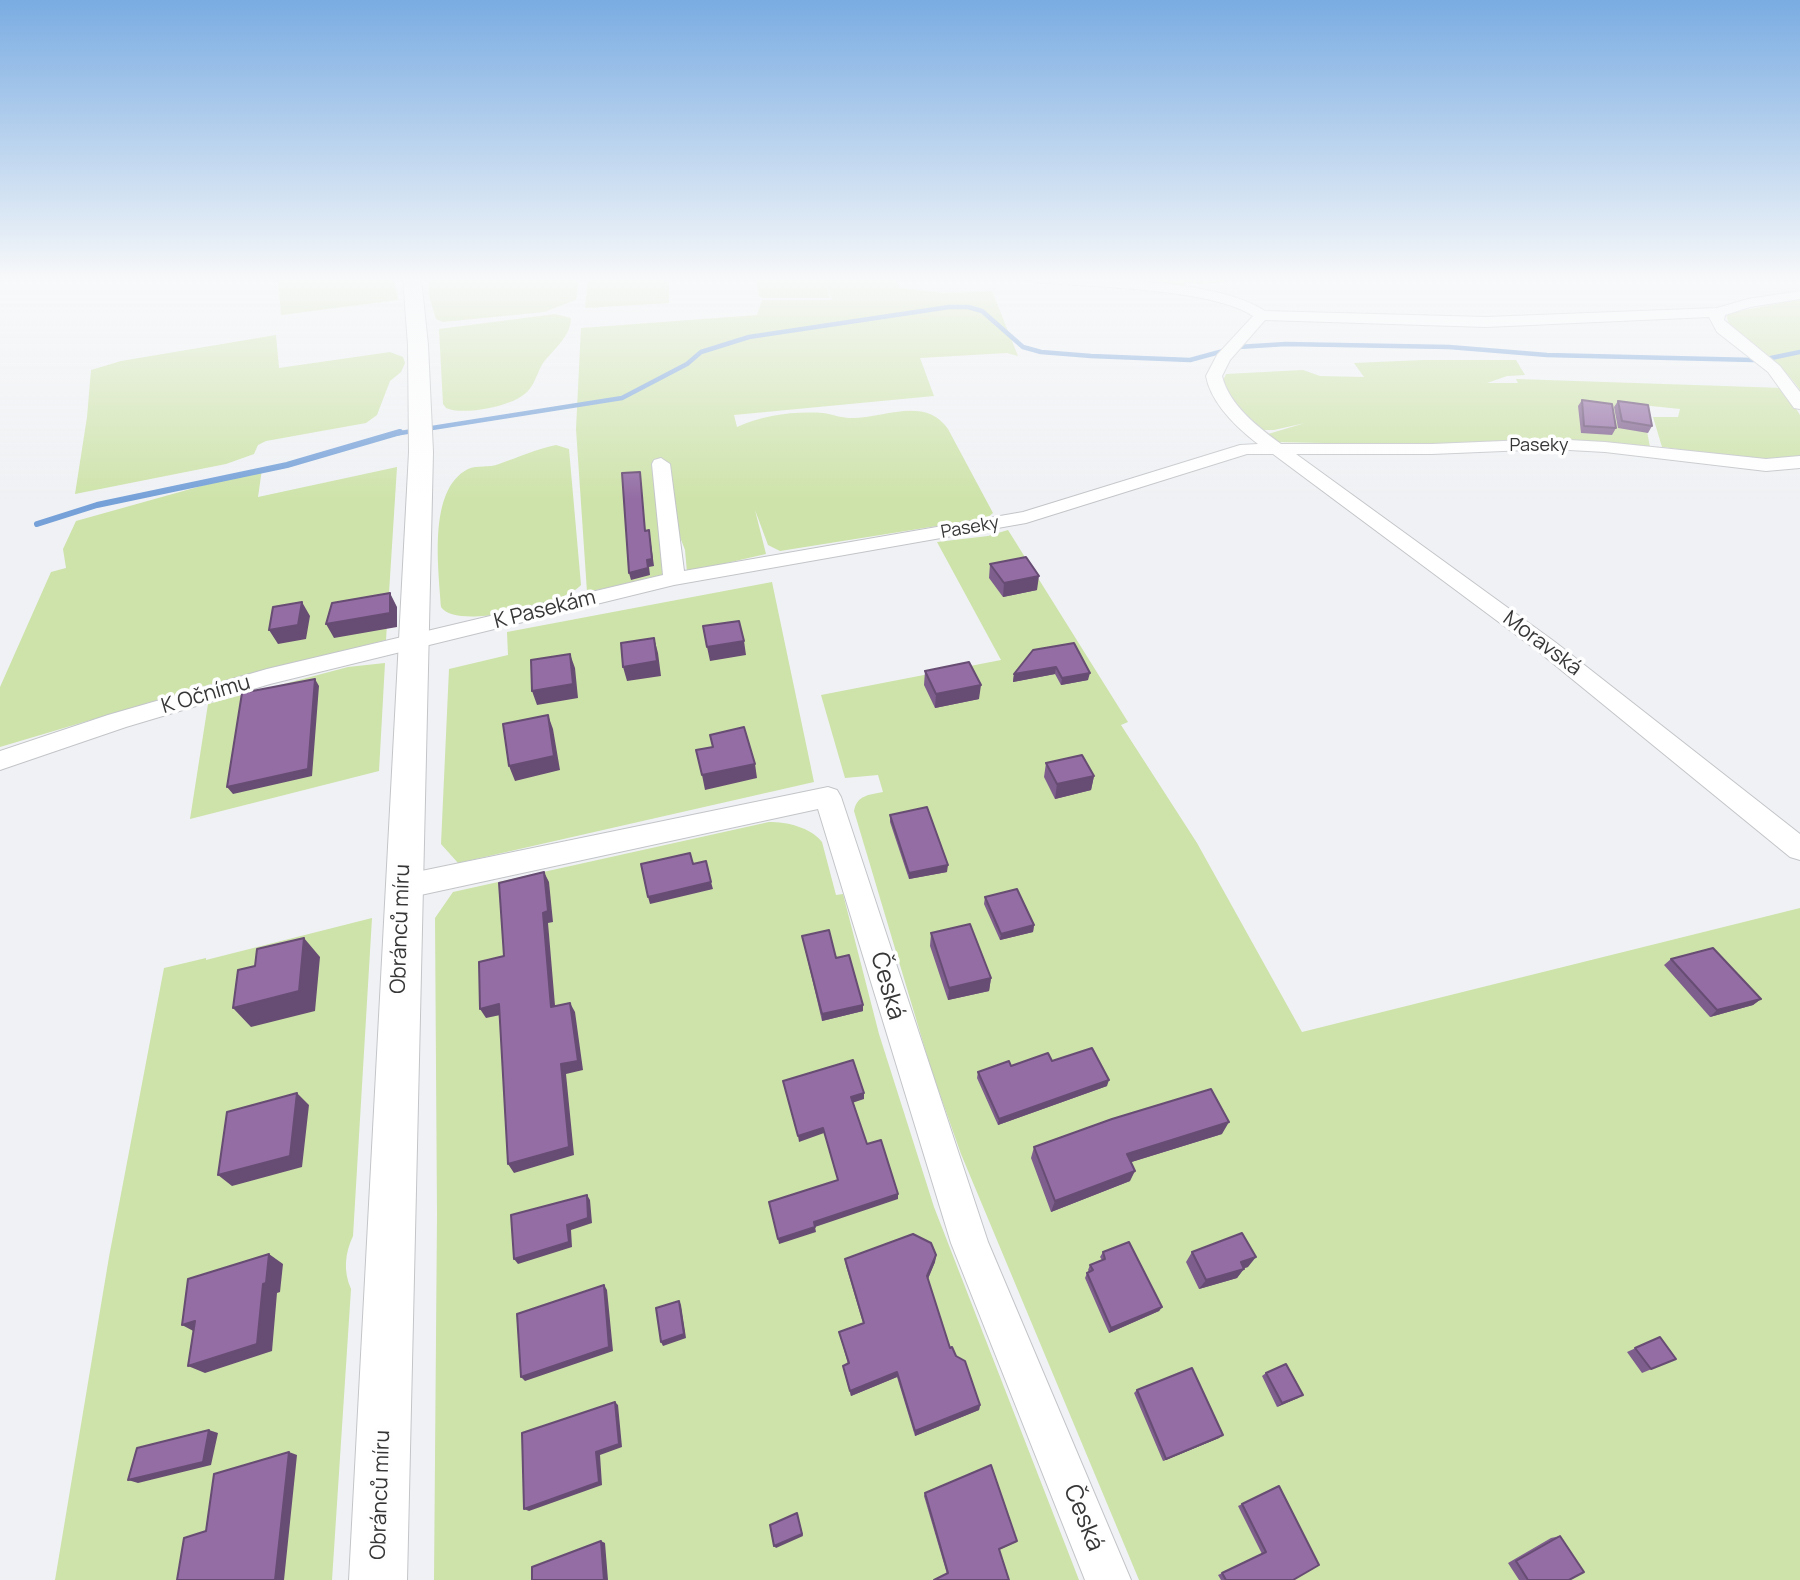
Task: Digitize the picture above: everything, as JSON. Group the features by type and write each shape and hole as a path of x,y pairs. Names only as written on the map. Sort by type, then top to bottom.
{"main road":[{"name":"Obránců míru","path":"378,1580 402,887 414,640 421,405 417,352"}],"street":[{"path":"1228,352 1216,370 1214,381 1217,389 1258,435 1276,449"},
{"path":"1753,352 1794,387 1800,404"},
{"name":"Paseky","path":"781,561 1026,517 1246,449 1433,449 1551,444 1605,447 1766,465 1800,462"},
{"name":"Moravská","path":"1276,449 1590,680 1800,849"},
{"path":"661,464 674,579"},
{"name":"K Pasekám","path":"414,640 674,579 781,561"},
{"name":"K Očnímu","path":"0,761 200,695 414,640"},
{"name":"Česká","path":"402,887 828,797 970,1243 1108,1580"}],"green space":[{"path":"176,352 278,352 279,368 390,352 403,357 405,363 401,372 390,381 377,415 366,423 266,441 258,445 254,454 226,464 75,494 91,370 121,361"},
{"path":"440,352 553,352 528,391 512,401 465,411 446,408 443,404"},
{"path":"580,352 1016,352 1018,356 1007,353 920,358 934,396 734,415 737,427 757,419 790,413 823,413 850,418 902,411 927,413 948,429 993,513 987,518 780,551 768,545 755,510 766,554 687,572 685,550 675,524 671,574 587,592 576,429"},
{"path":"1761,352 1800,352 1800,390 1793,381"},
{"path":"1516,360 1525,375 1507,376 1487,383 1518,383 1516,379 1783,388 1800,415 1800,456 1786,459 1751,459 1662,447 1653,417 1678,417 1680,409 1642,405 1650,447 1556,439 1427,445 1272,442 1268,434 1305,423 1262,430 1231,399 1222,383 1226,374 1303,370 1320,376 1364,377 1354,363"},
{"path":"556,445 569,449 581,585 554,600 534,607 488,616 451,614 441,607 438,532 446,494 455,479 468,469 495,465"},
{"path":"397,467 386,640 222,681 0,747 0,687 51,572 66,568 63,549 76,521 262,469 258,497"},
{"path":"1008,530 1128,722 1121,725 1197,843 1302,1032 1800,908 1800,1580 1139,1580 961,1154 931,1069 854,811 861,799 883,792 878,775 845,778 821,695 1001,660 937,542 988,536"},
{"path":"772,582 814,782 458,863 441,844 449,669 508,655 507,632"},
{"path":"385,663 379,771 190,819 208,704 348,667"},
{"path":"769,822 798,826 822,842 836,895 843,894 879,1034 934,1207 1079,1580 434,1580 437,1215 435,918 453,892"},
{"path":"372,918 353,1236 346,1262 351,1289 332,1580 55,1580 109,1257 164,968"}],"building":[{"path":"1582,400 1612,404 1616,428 1584,426"},
{"path":"1618,401 1648,405 1652,426 1622,421"},
{"path":"640,472 645,531 649,530 652,559 647,560 648,568 629,573 622,473"},
{"path":"1026,557 1039,576 1004,583 990,564"},
{"path":"390,593 390,613 326,624 332,603"},
{"path":"302,602 298,625 269,630 273,607"},
{"path":"739,621 744,641 707,647 703,626"},
{"path":"654,638 657,661 623,667 621,643"},
{"path":"1074,643 1090,673 1062,678 1056,667 1014,674 1033,650"},
{"path":"570,654 573,684 532,691 531,660"},
{"path":"969,662 981,685 936,694 925,671"},
{"path":"315,679 308,769 227,787 242,693"},
{"path":"548,715 554,756 509,766 503,724"},
{"path":"744,727 755,764 702,775 696,750 713,747 710,735"},
{"path":"1082,755 1094,776 1057,784 1046,763"},
{"path":"927,807 948,865 909,873 890,815"},
{"path":"690,853 693,864 706,861 711,882 648,897 641,864"},
{"path":"544,872 548,911 543,913 551,1007 570,1003 578,1061 561,1064 569,1147 508,1164 499,1004 480,1009 479,962 504,956 499,883"},
{"path":"1017,889 1034,925 1001,934 985,897"},
{"path":"970,924 991,978 949,988 931,933"},
{"path":"829,930 836,958 849,955 863,1005 822,1014 802,936"},
{"path":"304,938 299,991 233,1008 238,970 255,966 257,949"},
{"path":"1713,948 1761,999 1717,1010 1671,959"},
{"path":"1092,1048 1109,1080 999,1119 978,1072 1009,1061 1011,1066 1048,1053 1052,1061"},
{"path":"853,1060 864,1093 851,1097 867,1144 881,1140 898,1194 814,1222 815,1227 778,1239 769,1202 838,1180 823,1128 798,1136 783,1081"},
{"path":"1211,1089 1229,1122 1127,1154 1135,1171 1055,1201 1034,1147 1112,1119"},
{"path":"297,1093 290,1156 218,1175 227,1112"},
{"path":"587,1195 588,1218 567,1225 569,1242 514,1259 511,1215"},
{"path":"1242,1233 1256,1257 1241,1262 1244,1269 1206,1280 1192,1252"},
{"path":"913,1234 931,1243 936,1255 927,1276 950,1348 952,1347 956,1356 965,1361 980,1405 915,1431 897,1372 850,1391 843,1366 849,1363 839,1332 864,1323 845,1259"},
{"path":"1129,1242 1162,1307 1111,1328 1087,1273 1093,1270 1090,1265 1105,1259 1103,1252"},
{"path":"269,1254 257,1344 188,1366 195,1321 182,1325 188,1279"},
{"path":"604,1285 609,1347 521,1377 517,1314"},
{"path":"679,1301 684,1334 661,1342 656,1308"},
{"path":"1660,1337 1676,1359 1651,1369 1635,1348"},
{"path":"1286,1364 1303,1395 1282,1403 1266,1373"},
{"path":"1192,1368 1223,1435 1166,1459 1137,1390"},
{"path":"615,1402 619,1444 596,1452 599,1482 524,1509 522,1433"},
{"path":"209,1430 203,1462 128,1480 137,1448"},
{"path":"289,1452 275,1580 177,1580 184,1538 206,1531 214,1474"},
{"path":"991,1465 1017,1541 999,1549 1009,1580 934,1580 948,1573 925,1493"},
{"path":"1279,1486 1319,1565 1293,1580 1226,1580 1222,1573 1266,1552 1242,1504"},
{"path":"797,1513 802,1534 774,1546 770,1525"},
{"path":"1560,1536 1584,1572 1569,1580 1528,1580 1516,1561"},
{"path":"601,1541 604,1580 532,1580 532,1567"}],"waterway":[{"path":"394,434 622,398 687,364 702,352"},
{"path":"1040,352 1190,360 1221,352"},
{"path":"1507,352 1754,360"},
{"path":"1771,358 1800,352"},
{"path":"37,524 97,505 287,465 400,432"}]}
